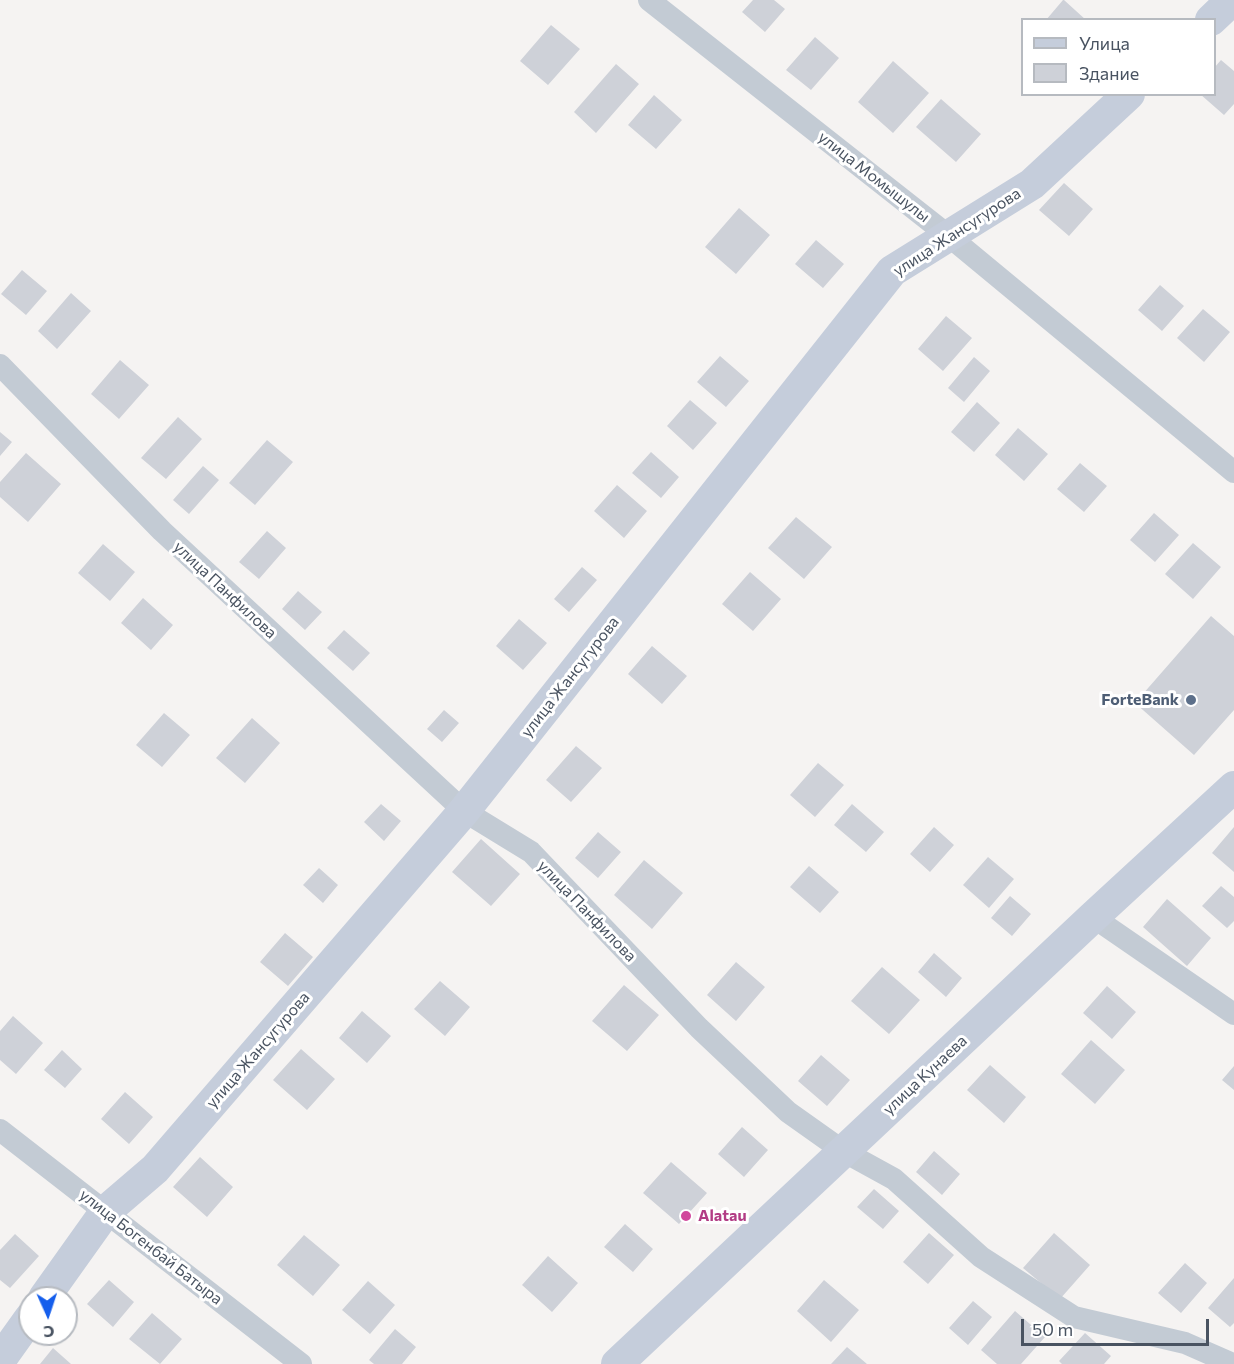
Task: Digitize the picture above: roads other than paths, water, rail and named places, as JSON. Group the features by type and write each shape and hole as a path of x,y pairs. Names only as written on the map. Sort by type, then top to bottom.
{"street":[{"name":"улица Момышулы","path":"649,0 950,237 1234,472"},
{"path":"1213,18 1232,0"},
{"name":"улица Жансугурова","path":"52,1286 105,1211 155,1169 464,811 892,271 1032,184 1127,96"},
{"name":"улица Панфилова","path":"0,365 162,531 464,811 531,852 699,1028 788,1112 843,1151 894,1179 981,1257 1074,1317 1185,1343 1233,1364"},
{"name":"улица Кунаева","path":"617,1364 1234,787"},
{"path":"1093,917 1234,1014"},
{"name":"улица Богенбай Батыра","path":"0,1130 301,1364"},
{"path":"0,1360 18,1335"}],"place":[{"name":"ForteBank","path":"1191,700"},
{"name":"Alatau","path":"686,1216"}]}
